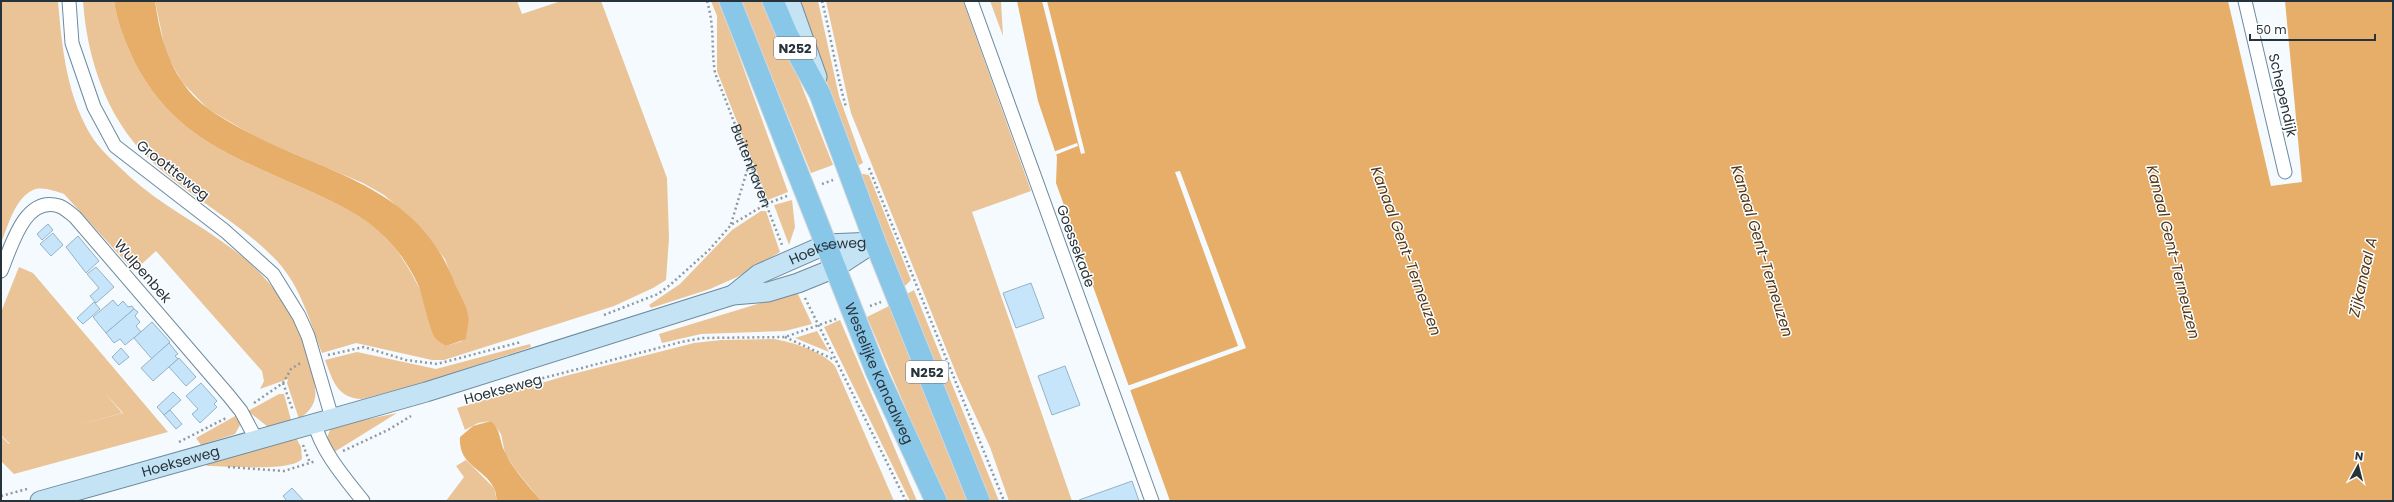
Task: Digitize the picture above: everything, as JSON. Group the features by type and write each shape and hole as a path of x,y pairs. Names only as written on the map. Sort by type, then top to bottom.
{"main road":[{"name":"N252","path":"730,1 826,244"},
{"name":"N252","path":"773,1 787,34 820,94 859,171 875,242 979,501"},
{"name":"N252","path":"790,1 816,69 820,94"},
{"name":"Hoekseweg","path":"732,295 759,274 788,259 826,244 875,242"},
{"name":"Hoekseweg","path":"40,501 426,392 732,295 768,292 835,268 875,242"},
{"name":"Westelijke Kanaalweg","path":"826,244 876,371 936,501"}],"street":[{"name":"Groottteweg","path":"69,1 72,43 94,107 115,146 225,231 273,274 300,316 316,358 323,420"},
{"name":"Goessekade","path":"971,1 1152,501"},
{"name":"Schependijk","path":"2245,1 2284,172"},
{"name":"Wulpenbek","path":"1,271 19,228 32,210 42,206 59,206 75,217 241,411 256,439"},
{"path":"323,420 318,437 336,467 363,501"}],"path":[{"name":"Buitenhaven","path":"707,1 713,20 712,57 715,74 788,259"},
{"path":"822,1 830,34 838,79 848,112"},
{"path":"601,316 658,294 709,250 731,224 766,204 859,171 866,160"},
{"path":"731,224 750,164"},
{"path":"859,171 917,286 1004,501"},
{"path":"798,282 818,326"},
{"name":"Hoekseweg","path":"489,392 681,342 703,338 785,337 853,313 917,286"},
{"name":"Westelijke Kanaalweg","path":"818,326 906,501"},
{"path":"785,337 836,361"},
{"path":"241,411 283,383 290,369 303,361 349,349 364,347 406,360 437,364 464,358 526,340"},
{"name":"Hoekseweg","path":"222,467 284,471 331,457 388,430 415,413"}],"shaded area":[{"path":"1,1 58,1 67,73 78,108 94,140 111,159 142,187 231,248 246,260 272,286 299,333 306,351 315,384 314,403 306,414 299,419 287,383 288,379 260,389 264,381 262,371 156,251 134,271 64,194 48,189 37,189 27,194 21,199 13,213 1,243"},
{"path":"83,1 114,1 119,24 134,61 149,87 185,126 206,141 251,165 346,208 366,220 384,235 412,274 446,346 462,341 453,281 445,259 415,222 384,195 363,183 261,140 208,109 183,83 166,54 155,1 517,1 522,14 561,1 601,1 667,178 669,238 666,280 653,288 614,306 444,360 432,360 356,343 322,353 299,293 277,261 246,233 179,184 147,157 120,123 101,85 94,65 85,22"},
{"path":"711,1 719,1 788,192 768,200 717,71 717,16"},
{"path":"741,1 768,1 833,165 811,173"},
{"path":"797,1 818,1 839,96 863,163 855,167 812,37"},
{"path":"826,1 963,1 1031,191 972,212 1072,501 1009,501 990,447 958,378 851,113"},
{"path":"990,1 1001,1 1003,36"},
{"path":"858,175 869,175 911,280 903,288"},
{"path":"792,200 795,227 789,245 774,205"},
{"path":"761,211 766,211 780,252 737,277 710,289 651,308 649,305 680,284 732,230"},
{"path":"19,267 33,273 168,432 14,474 1,461 1,436 10,444 1,435 1,312","holes":["104,392 123,413 66,428 122,413"]},
{"path":"914,290 999,501 988,501 905,295"},
{"path":"797,292 812,324 785,331 701,334 662,343 659,334"},
{"path":"889,306 968,501 945,501 867,317"},
{"path":"840,320 917,501 910,501 824,327"},
{"path":"817,331 829,352 795,338"},
{"path":"774,339 806,348 823,356 835,366 894,501 541,501 515,469 505,453 501,434 491,421 478,423 465,430 457,408 565,376 694,343 721,340"},
{"path":"530,344 531,347 426,382 362,399 354,398 341,392 331,375 325,360 357,352 436,369"},
{"path":"279,394 284,394 291,420 268,427 248,411"},
{"path":"397,413 331,454 327,438 331,427"},
{"path":"237,415 240,425 235,434 201,445 196,438"},
{"path":"296,438 301,447 302,459 285,466 208,466 204,464"},
{"path":"466,460 494,488 497,501 446,501 464,477 456,466"}],"water":[{"path":"114,1 155,1 161,33 172,64 183,83 208,109 271,143 362,184 390,200 415,221 436,247 467,310 468,324 466,339 446,346 436,339 429,322 419,287 404,260 394,246 365,220 335,203 228,153 206,141 185,126 149,87 134,61 119,24"},
{"path":"1017,1 2228,1 2271,186 2302,182 2285,1 2393,1 2393,501 1170,501 1056,183 1057,157 1038,101"},
{"path":"491,421 499,433 504,450 509,460 541,501 497,501 495,490 490,481 467,461 460,447 460,437 473,426"}],"pier":[{"path":"1042,1 1047,1 1085,153 1081,154"},
{"path":"1077,143 1078,146 1055,155 1053,152"},
{"path":"1180,171 1246,348 1128,391 1127,386 1238,346 1175,172"}],"building":[{"path":"48,224 53,230 42,240 37,234"},
{"path":"53,233 63,245 51,256 40,244"},
{"path":"78,236 99,261 86,273 66,247"},
{"path":"96,267 114,287 96,303 90,296 99,288 87,274"},
{"path":"1031,283 1044,318 1016,328 1003,293"},
{"path":"113,300 118,306 123,301 128,307 132,306 134,309 106,333 93,317"},
{"path":"94,302 100,309 83,324 77,318"},
{"path":"134,309 138,312 135,316 140,322 136,326 141,332 125,345 120,339 114,343 106,333"},
{"path":"152,322 170,342 152,359 134,338"},
{"path":"169,343 178,354 175,356 178,359 153,381 141,368"},
{"path":"121,348 129,357 119,365 112,357"},
{"path":"179,358 196,377 186,386 169,367"},
{"path":"1065,366 1080,405 1052,415 1038,376"},
{"path":"201,383 217,401 214,404 217,407 200,423 192,414 198,409 186,396"},
{"path":"173,392 181,400 164,415 157,407"},
{"path":"170,410 182,424 176,429 164,415"},
{"path":"1132,481 1139,501 1079,501 1079,500"},
{"path":"292,488 304,501 287,501 283,496"}],"water label":[{"name":"Kanaal Gent-Terneuzen","path":"1406,251"},
{"name":"Kanaal Gent-Terneuzen","path":"1762,251"},
{"name":"Kanaal Gent-Terneuzen","path":"2173,252"},
{"name":"Zijkanaal A","path":"2363,277"}]}
